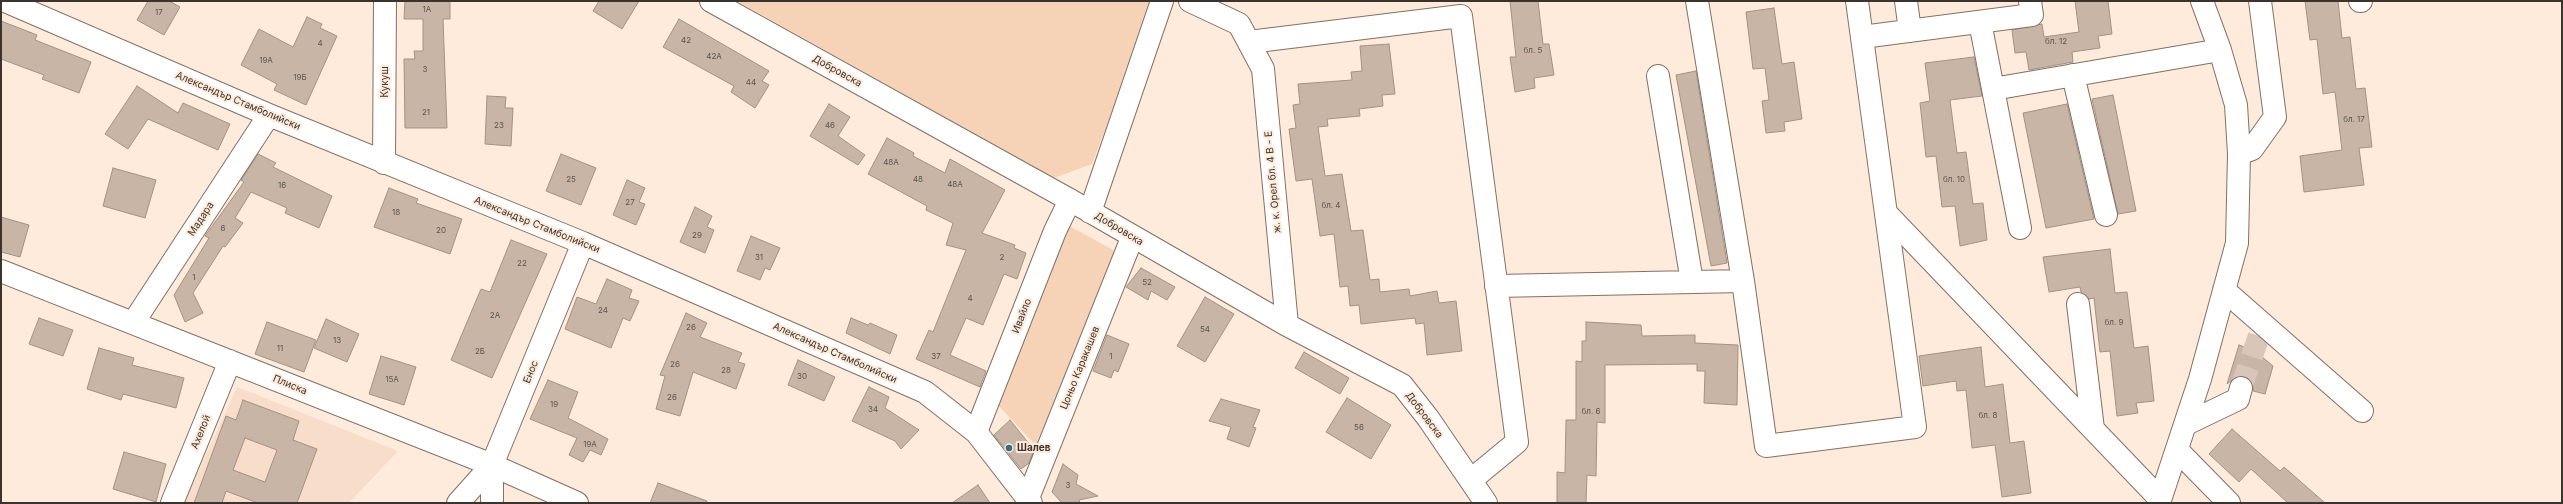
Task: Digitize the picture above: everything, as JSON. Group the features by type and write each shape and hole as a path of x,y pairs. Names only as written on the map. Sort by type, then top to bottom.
{"street":[{"name":"Кукуш","path":"384,163 386,1"},
{"name":"Добровска","path":"712,1 1070,200 1132,238 1287,324 1402,385 1486,503"},
{"path":"1090,212 1162,1"},
{"name":"ж. к. Орел бл. 4 В - Е","path":"1190,1 1239,24 1263,70 1287,324"},
{"path":"1697,1 1743,281 1766,446 1915,427 1857,1"},
{"path":"1906,1 1910,31"},
{"path":"1862,37 2032,15 2030,1"},
{"path":"1886,213 2094,429 2159,501 2186,424 2237,243 2239,154 2236,105 2220,50 2202,1"},
{"path":"2239,154 2252,149 2275,117 2260,1"},
{"name":"Александър Стамболийски","path":"15,3 269,115 584,243 925,392 976,432 1029,500"},
{"path":"1249,42 1461,16 1517,442 1471,480"},
{"path":"1980,22 2020,228"},
{"path":"1993,89 2220,50"},
{"path":"2074,75 2106,215"},
{"path":"1658,76 1692,282"},
{"name":"Мадара","path":"133,323 269,115"},
{"name":"Ивайло","path":"976,432 1054,231 1070,200"},
{"name":"Цоньо Каракашев","path":"1029,500 1132,238"},
{"name":"Енос","path":"492,503 492,465 584,243"},
{"name":"Плиска","path":"1,271 492,465 577,503"},
{"path":"1496,286 1743,281"},
{"path":"2224,290 2362,411"},
{"path":"2078,304 2094,429"},
{"name":"Ахелой","path":"172,503 230,361"},
{"path":"2186,424 2238,399 2241,388"},
{"path":"2178,450 2229,503"},
{"path":"458,503 492,465"}],"shaded area":[{"path":"737,1 1154,1 1092,164 1054,178"},
{"path":"1064,223 1115,251 1040,450 996,403"},
{"path":"237,387 398,451 349,503 184,503"}],"building":[{"path":"148,1 169,1 180,7 164,35 137,20"},
{"path":"405,1 450,1 450,19 443,19 447,128 405,128 404,59 415,59 414,51 423,51 423,19 404,19"},
{"path":"599,1 639,1 622,29 593,11"},
{"path":"1510,1 1538,1 1543,44 1549,44 1554,75 1534,78 1535,88 1515,92 1510,57 1516,57"},
{"path":"2075,1 2108,1 2112,34 2098,36 2100,48 2072,52 2073,62 2029,70 2026,52 2015,53 2012,30 2042,24 2044,37 2079,32"},
{"path":"2305,1 2338,1 2342,38 2350,37 2356,89 2365,88 2372,147 2359,148 2364,185 2304,192 2300,156 2342,150 2335,92 2323,94 2317,39 2310,40"},
{"path":"1774,8 1782,64 1794,62 1802,119 1784,122 1785,131 1766,133 1762,101 1769,100 1765,68 1753,69 1746,12"},
{"path":"307,17 322,24 320,28 337,36 306,105 274,90 277,84 241,65 259,29 293,47"},
{"path":"679,19 769,71 762,81 769,85 755,108 731,92 734,86 663,47"},
{"path":"1,21 37,35 35,40 91,62 79,93 42,79 44,75 1,59"},
{"path":"1389,44 1395,94 1382,95 1383,106 1359,109 1360,116 1327,119 1328,126 1318,127 1325,176 1342,174 1351,231 1363,230 1370,280 1379,279 1380,292 1409,289 1410,296 1437,291 1439,303 1456,301 1462,351 1427,355 1424,323 1416,324 1415,318 1361,324 1359,305 1350,306 1348,286 1340,287 1334,234 1320,236 1312,179 1296,181 1289,129 1296,128 1293,105 1300,104 1298,84 1352,80 1351,72 1362,71 1360,46"},
{"path":"1974,57 1982,96 1950,100 1957,153 1966,152 1973,204 1983,203 1987,240 1960,246 1955,206 1942,207 1936,156 1926,157 1920,103 1930,101 1925,63"},
{"path":"1696,71 1727,263 1711,266 1676,75"},
{"path":"137,86 178,113 183,103 230,124 218,150 148,119 128,149 105,134"},
{"path":"2113,95 2136,211 2118,214 2092,99"},
{"path":"487,96 506,97 505,108 513,108 511,146 485,144"},
{"path":"829,104 850,117 838,136 865,155 858,165 810,136"},
{"path":"2067,104 2094,219 2046,228 2023,113"},
{"path":"887,138 914,153 913,156 945,173 950,159 1005,190 982,233 1015,245 1014,248 1026,253 1017,279 1004,274 983,325 966,318 950,355 986,371 980,387 916,359 929,330 933,332 966,250 946,245 953,223 926,210 927,206 868,174"},
{"path":"258,154 276,163 273,167 332,196 319,228 285,213 287,208 251,192 235,218 243,223 225,247 223,246 193,293 203,313 185,322 174,295 209,238 205,236 244,182 241,180"},
{"path":"561,154 596,168 581,205 546,191"},
{"path":"113,168 156,180 145,218 103,206"},
{"path":"627,180 645,188 639,202 645,204 636,225 613,215"},
{"path":"389,188 418,199 416,203 462,219 450,254 374,227"},
{"path":"695,207 712,216 707,227 714,230 705,253 680,242"},
{"path":"1,217 29,225 20,257 1,252"},
{"path":"751,236 780,248 770,270 765,268 760,280 737,271"},
{"path":"511,240 547,254 492,378 451,360 481,289 490,292"},
{"path":"2110,249 2115,293 2127,292 2134,348 2148,346 2154,401 2136,403 2138,413 2117,416 2110,351 2100,352 2094,298 2089,299 2081,292 2080,287 2049,292 2043,257"},
{"path":"1141,268 1175,287 1167,300 1151,291 1148,300 1126,287"},
{"path":"607,279 632,290 629,298 639,301 630,321 623,318 611,348 565,329 577,297 596,304"},
{"path":"1205,297 1234,314 1205,362 1177,346"},
{"path":"686,313 707,323 700,337 742,353 738,362 745,364 736,389 693,372 680,416 656,409 665,376 660,375"},
{"path":"39,318 73,330 63,356 29,344"},
{"path":"851,318 868,325 870,323 897,335 890,354 846,333"},
{"path":"326,319 359,334 347,362 314,348"},
{"path":"267,322 316,340 304,372 255,354"},
{"path":"1586,322 1641,325 1642,336 1695,335 1695,343 1738,345 1737,405 1704,403 1705,371 1697,371 1697,364 1605,365 1605,423 1597,422 1596,476 1587,475 1586,503 1557,503 1557,472 1565,473 1566,420 1576,420 1576,361 1582,362 1582,341 1586,341"},
{"path":"1107,335 1129,344 1118,372 1114,370 1111,378 1093,371"},
{"path":"2239,345 2255,351 2273,366 2265,394 2253,391 2253,384 2245,376 2237,376 2227,384"},
{"path":"1981,347 1985,387 2003,384 2010,443 2024,441 2031,493 2002,497 1995,445 1972,448 1966,390 1957,391 1956,381 1923,386 1919,356"},
{"path":"99,348 134,358 132,365 184,378 176,408 123,394 121,400 87,389"},
{"path":"1304,352 1349,378 1340,394 1295,368"},
{"path":"381,356 416,367 404,405 369,394"},
{"path":"798,360 835,377 824,401 788,385"},
{"path":"548,380 578,392 568,418 608,439 601,455 590,450 583,462 569,455 577,438 530,419"},
{"path":"869,387 889,397 885,408 919,430 901,449 895,441 852,421"},
{"path":"1347,398 1391,425 1371,459 1326,432"},
{"path":"1221,399 1260,410 1253,427 1256,428 1249,447 1227,439 1231,427 1209,421"},
{"path":"243,400 299,421 293,440 317,449 297,503 258,503 226,491 222,503 194,503 226,416 236,420","holes":["245,438 277,450 265,482 233,470"]},
{"path":"1010,420 1034,450 1029,463 1021,469 994,435"},
{"path":"2232,429 2280,471 2284,467 2325,503 2288,503 2251,469 2239,482 2209,454"},
{"path":"124,452 166,464 156,502 113,489"},
{"path":"1063,464 1078,475 1076,484 1098,496 1079,500 1080,503 1062,503 1052,492"},
{"path":"658,483 707,501 707,503 650,503"},
{"path":"978,485 990,503 952,503"}],"tunnel":[{"path":"2241,388 2263,324"}],"place":[{"name":"Шалев","path":"1009,448"}]}
